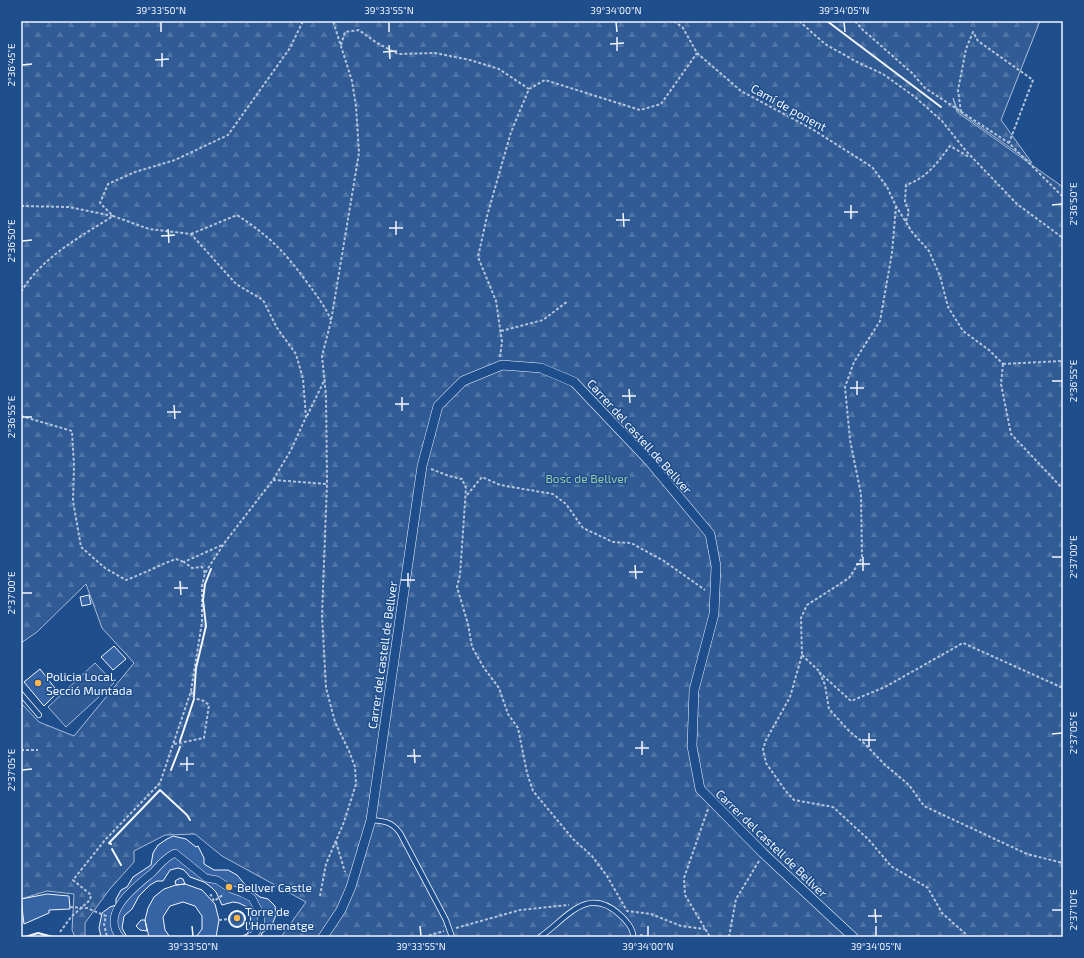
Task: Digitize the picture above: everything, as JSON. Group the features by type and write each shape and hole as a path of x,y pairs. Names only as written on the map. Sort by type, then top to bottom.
{"street":[{"name":"Carrer del castell de Bellver","path":"323,937 341,910 351,887 371,820 422,466 438,406 462,381 502,365 541,368 574,382 650,462 710,534 716,566 714,614 694,690 692,746 700,789 763,853 853,937"},
{"path":"120,937 114,930 114,918 119,906 127,894 165,858 175,853 206,878 217,880 231,889 242,892 252,898 261,915 261,924 254,935 250,937"}],"lane":[{"path":"21,694 39,715"},
{"path":"371,820 390,823 394,825 400,833 450,930 452,937"},
{"path":"540,937 583,904 593,902 608,905 620,914 633,935"}],"path":[{"path":"113,216 100,203 108,184 135,172 175,160 228,135 290,48 303,21"},
{"path":"320,896 326,864 344,822 356,784 355,767 335,722 326,688 322,615 327,484 325,379 322,356 331,321 359,153 356,106 352,81 333,21"},
{"name":"Camí de ponent","path":"674,21 683,28 697,53 741,91 812,129 872,167 887,187 896,206 906,221 929,251 940,276 948,307 963,331 988,350 1003,364"},
{"path":"799,21 825,44 857,62 883,74 915,97 942,121 972,158 1017,204 1063,238"},
{"path":"855,21 863,30 912,73 925,88 1009,143 1063,197"},
{"path":"340,46 345,32 359,30 377,43 398,54 436,53 470,60 499,69 529,89"},
{"path":"961,112 958,90 966,49 974,32 978,41 1033,80 1009,143"},
{"path":"498,366 502,342 496,301 478,257 487,216 511,132 529,89 546,80 640,110 661,104 697,53"},
{"path":"906,221 909,212 905,202 906,185 920,181 938,162 950,146 972,158"},
{"path":"21,206 69,207 113,216 149,229 191,234 237,215 262,232 286,254 323,302 331,321"},
{"path":"896,206 892,253 880,321 854,362 845,387 850,440 861,494 862,558 849,578 807,605 801,618 802,655 790,697 766,740 763,749 766,763 794,800 833,807 869,840 891,866 928,888 942,913 969,937"},
{"path":"21,292 28,280 62,248 113,216"},
{"path":"191,234 236,284 263,300 277,328 296,354 303,379 306,418"},
{"path":"501,331 543,320 568,301"},
{"path":"1063,361 1003,364 1001,384 1011,434 1063,489"},
{"path":"60,932 71,917 90,900 91,895 73,880 105,840 160,783 191,691 202,622 202,586 205,574 223,544 273,480 291,450 325,379"},
{"path":"21,416 72,431 74,466 73,500 81,547 105,568 126,580 176,559 184,562 192,568 202,567 205,574"},
{"path":"422,466 462,479 466,488 460,575 457,587 468,624 472,647 484,668 499,688 508,714 518,728 527,773 533,791 573,839 592,856 607,876 626,911 651,914 681,926 705,929"},
{"path":"466,496 482,478 500,485 553,494 566,504 583,528 614,542 631,543 651,554 705,590 707,596"},
{"path":"273,480 327,484"},
{"path":"184,562 223,544"},
{"path":"802,655 851,701 886,686 962,643 1063,688"},
{"path":"819,672 825,686 829,709 850,732 909,785 924,806 1027,854 1063,863"},
{"path":"174,744 204,738 209,705 204,701 194,698 191,691"},
{"path":"21,750 38,750"},
{"path":"710,937 685,895 684,878 702,822 712,801"},
{"path":"336,841 347,878"},
{"path":"729,937 736,899 763,853"},
{"path":"210,896 211,895 214,901 219,897"},
{"path":"424,937 520,910 583,904"},
{"path":"70,907 87,908 106,916 104,924 107,937"},
{"path":"220,920 229,919"},
{"path":"633,935 650,937"}],"green space":[{"name":"Bosc de Bellver","path":"21,21 1040,21 1001,120 1032,163 958,111 953,98 957,112 1063,187 1063,937 281,937 306,902 222,856 195,834 165,835 134,851 134,862 109,890 85,923 85,937 75,937 72,930 74,894 47,891 21,899 21,703 39,722 74,736 134,663 102,628 86,584 37,632 21,643"}],"shaded area":[{"path":"95,663 114,683 66,727 48,707"}],"building":[{"path":"89,595 91,604 82,606 80,597"},
{"path":"114,646 126,659 113,670 101,657"},
{"path":"40,669 58,692 44,706 24,682"},
{"name":"Bellver Castle","path":"173,836 186,839 196,847 198,846 204,858 204,864 214,870 228,870 237,875 247,887 260,897 268,899 275,906 276,915 272,925 262,933 261,937 240,937 247,934 251,927 250,912 247,907 233,902 222,905 216,892 211,887 204,882 190,877 184,870 178,868 170,870 163,881 157,881 150,885 139,896 132,909 124,916 122,928 127,937 101,937 99,928 102,913 110,907 116,905 116,899 121,890 127,887 133,877 151,865 153,853 158,845"},
{"path":"180,878 183,879 185,884 176,885 175,881"},
{"path":"185,884 202,890 215,904 219,920 216,937 196,937 202,929 202,916 195,906 183,902 170,906 163,917 165,930 170,937 149,937 145,920 148,908 154,897 164,889"},
{"path":"47,894 69,896 70,909 49,910 49,913 24,924 21,899"},
{"name":"Torre de l'Homenatge","path":"234,911 240,911 245,916 243,925 240,927 234,927 229,922 229,916"},
{"path":"141,920 145,920 147,931 140,930 136,926"}],"wall":[{"path":"827,21 941,107"},
{"path":"194,696 196,668 206,626 203,600 205,584 211,569"},
{"path":"180,741 194,699"},
{"path":"171,770 180,747"},
{"path":"111,844 109,843 160,790 187,815 190,820"},
{"path":"112,849 121,865"},
{"path":"234,911 240,911 245,916 245,919 243,925 240,927 234,927 229,922 229,916 234,911"},
{"path":"25,937 38,933 53,937"}],"place":[{"name":"Policia Local. Secció Muntada","path":"38,683"},
{"name":"Bellver Castle","path":"229,887"},
{"name":"Torre de l'Homenatge","path":"237,918"}]}
